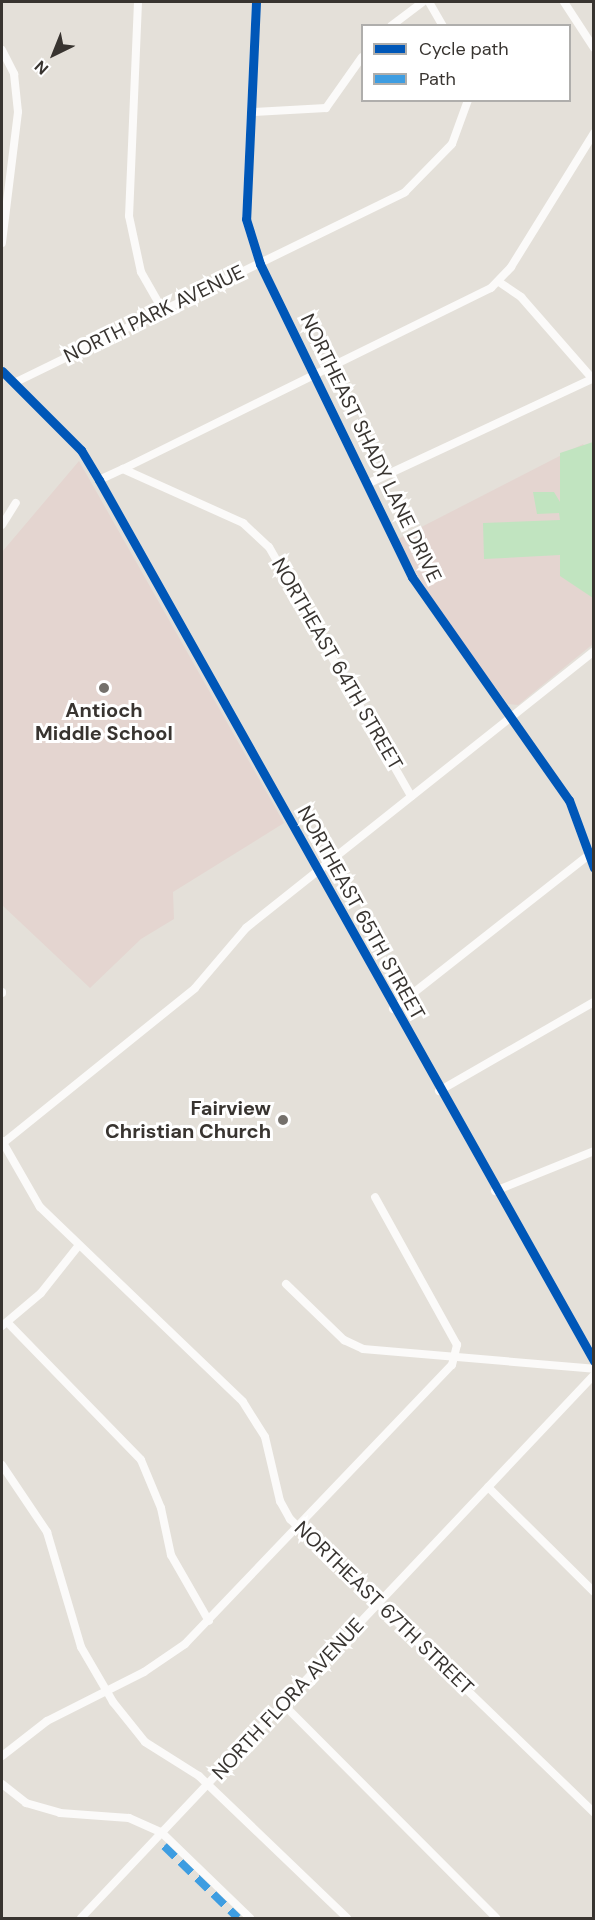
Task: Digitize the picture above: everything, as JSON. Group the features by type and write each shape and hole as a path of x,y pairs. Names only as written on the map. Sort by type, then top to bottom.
{"street":[{"path":"138,2 129,207 141,272 161,307"},
{"name":"NORTHEAST SHADY LANE DRIVE","path":"256,2 246,219 260,264 437,619 512,717 569,800 591,853 594,868"},
{"path":"394,24 423,2"},
{"path":"429,2 442,24"},
{"path":"564,2 594,48"},
{"path":"2,50 14,74 18,112 2,243"},
{"path":"252,112 326,108 361,60"},
{"name":"NORTH PARK AVENUE","path":"14,383 161,307 260,264 405,192 452,144 464,121 468,102"},
{"path":"2,371 81,450 99,480 499,282 594,133"},
{"path":"369,483 592,378 521,297 499,282"},
{"name":"NORTHEAST 64TH STREET","path":"123,469 243,523 269,547 411,796"},
{"name":"NORTHEAST 65TH STREET","path":"99,480 495,1191 594,1361"},
{"path":"2,525 16,503"},
{"path":"2,1143 195,988 235,938 319,874 411,796 594,651"},
{"path":"393,1009 591,853"},
{"path":"439,1091 594,1002"},
{"name":"NORTHEAST 67TH STREET","path":"2,1143 30,1196 243,1402 265,1437 284,1511 594,1813"},
{"path":"495,1191 594,1151"},
{"path":"375,1197 458,1353"},
{"path":"79,1245 41,1293 4,1324 141,1460 177,1569 209,1622"},
{"path":"286,1284 358,1348 458,1353 594,1369"},
{"path":"2,1756 47,1721 173,1654 209,1622 452,1365 458,1353"},
{"name":"NORTH FLORA AVENUE","path":"81,1918 594,1375"},
{"path":"2,1465 48,1532 81,1647 106,1691 145,1742 207,1784 347,1918"},
{"path":"488,1487 594,1592"},
{"path":"283,1704 496,1918"},
{"path":"2,1784 26,1803 60,1813 129,1818 161,1832 250,1918"}],"shaded area":[{"path":"583,444 593,457 593,644 518,705 508,704 437,610 398,539"},
{"name":"Antioch Middle School","path":"79,461 284,823 173,892 174,919 141,939 90,988 2,905 2,552"}],"green space":[{"path":"593,442 593,598 560,576 560,555 484,559 483,523 560,520 559,513 537,514 533,492 554,492 560,502 560,453"}],"marked path":[{"path":"164,1846 238,1918"}],"cycle path":[{"path":"256,2 246,219 260,264 412,577 569,800 594,868"},
{"path":"2,371 81,450 99,480 594,1361"}],"place":[{"name":"Antioch Middle School","path":"104,688"},
{"name":"Fairview Christian Church","path":"283,1120"}]}
